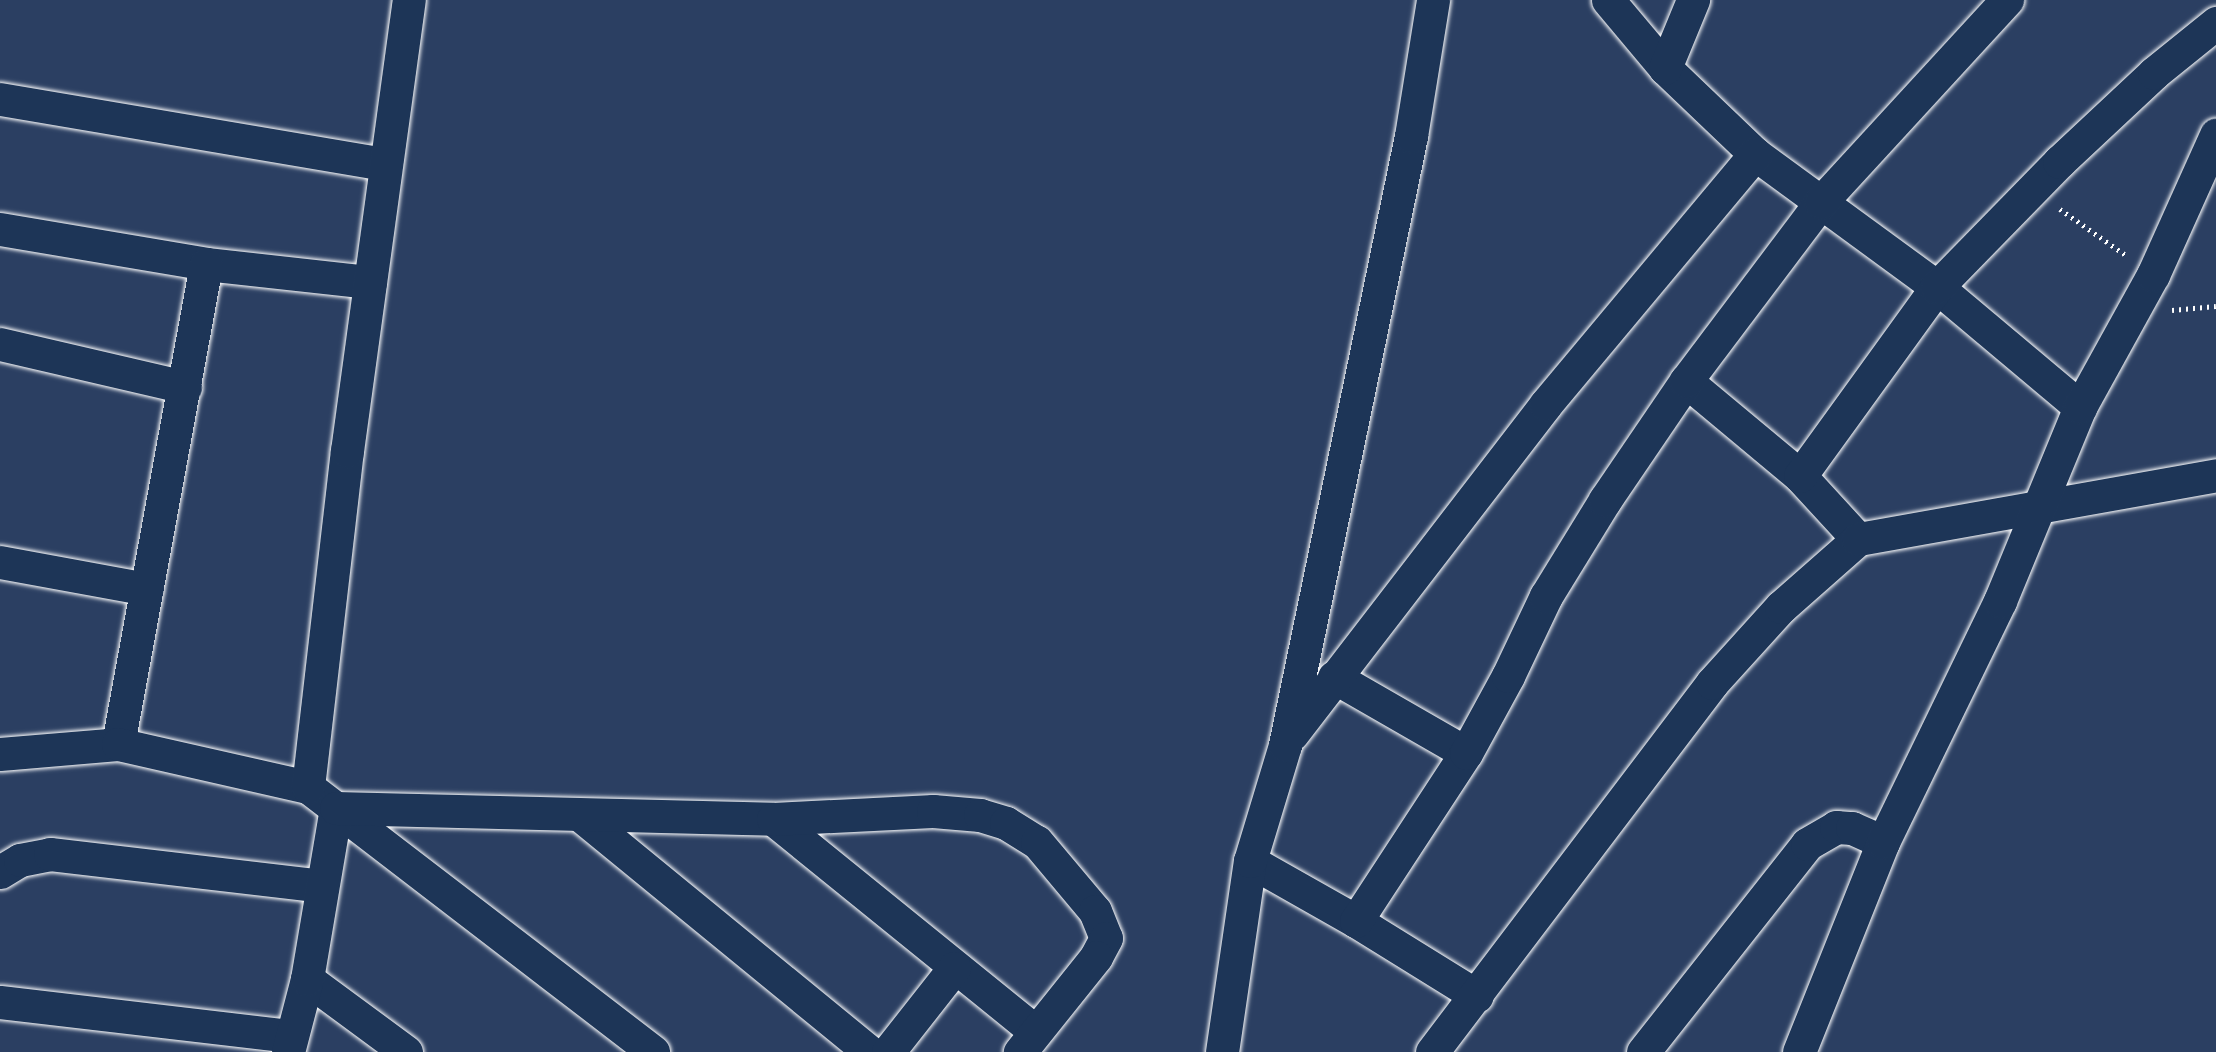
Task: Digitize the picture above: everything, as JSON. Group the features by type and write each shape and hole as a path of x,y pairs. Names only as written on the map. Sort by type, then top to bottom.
{"street":[{"path":"308,787 370,282 409,0"},
{"path":"1222,1052 1250,861 1285,745 1411,136 1433,0"},
{"path":"1608,0 1665,68 1755,154 1937,287 2080,407"},
{"path":"1665,68 1693,0"},
{"path":"1356,921 1466,753 1508,676 1546,596 1605,500 1686,381 1821,202 2007,0"},
{"path":"1800,476 1937,287 2032,189 2154,73 2216,23"},
{"path":"0,99 386,164"},
{"path":"1799,1052 1883,842 2000,601 2080,407 2153,275 2216,135"},
{"path":"1285,745 1334,677 1546,404 1755,154"},
{"path":"0,229 206,264 370,282"},
{"path":"118,744 206,264"},
{"path":"0,344 184,387"},
{"path":"1686,381 1800,476 1858,539"},
{"path":"1435,1051 1712,683 1780,607 1858,539 2216,475"},
{"path":"0,562 147,589"},
{"path":"1334,677 1466,753"},
{"path":"0,754 118,744 308,787 653,1052"},
{"path":"336,808 773,820 933,811 980,816 1006,823 1037,842 1094,911 1106,939 1096,957 1028,1041 954,968 773,820"},
{"path":"0,1002 290,1044 307,979 336,808"},
{"path":"580,815 870,1052"},
{"path":"1643,1052 1808,844 1836,827 1852,828 1883,842"},
{"path":"0,872 20,860 50,854 322,886"},
{"path":"1250,861 1356,921 1476,996"},
{"path":"888,1052 954,968"},
{"path":"307,979 406,1052"}],"path":[{"path":"2032,189 2153,275"}]}
